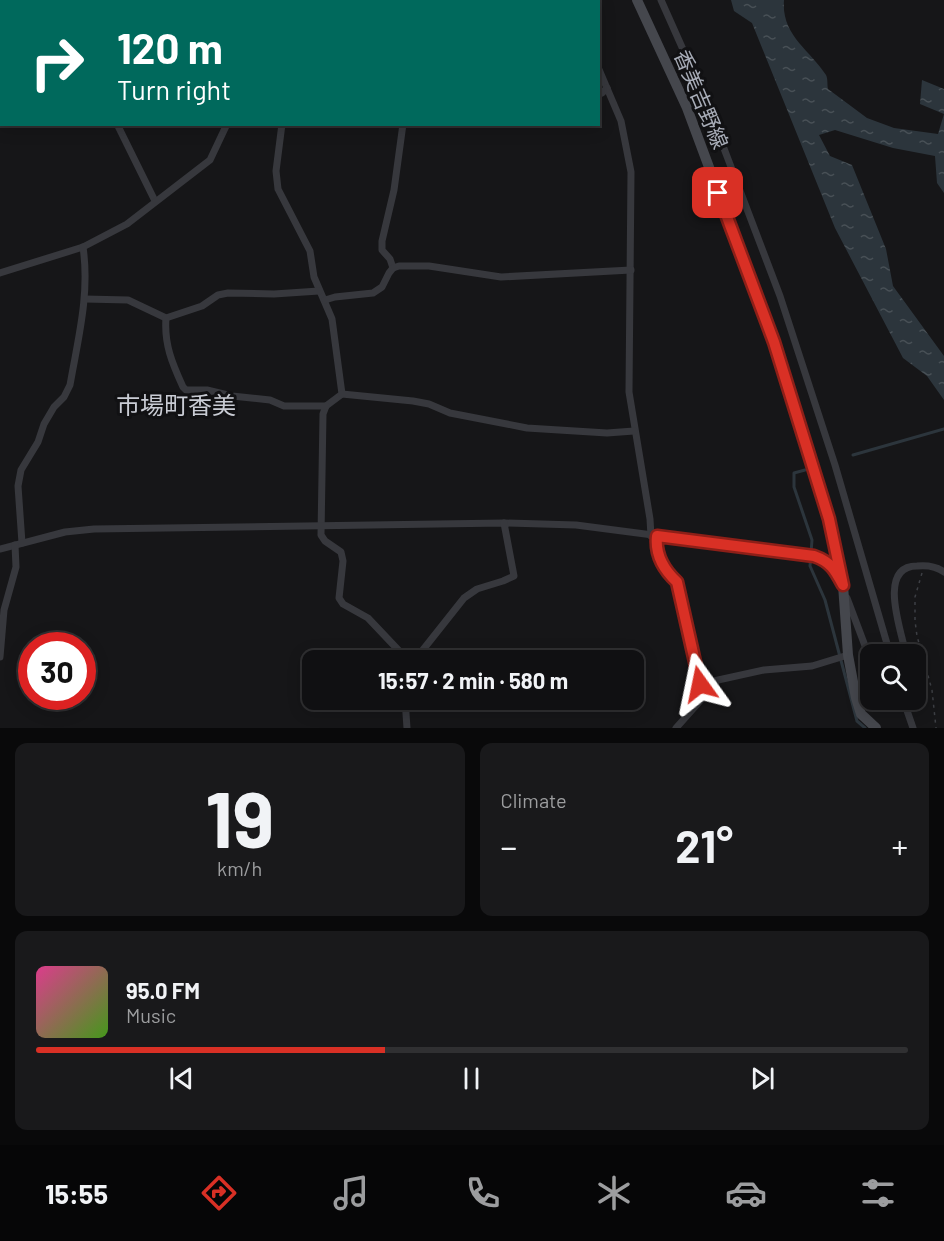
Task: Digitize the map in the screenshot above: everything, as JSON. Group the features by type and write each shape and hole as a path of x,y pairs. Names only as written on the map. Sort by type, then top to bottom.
{"main road":[{"name":"香美吉野線","path":"637,0 687,108 774,342 829,519 843,585 843,656 861,714 876,728"}],"street":[{"path":"661,0 706,101 780,296 835,465 887,644"},
{"path":"600,72 621,122 631,172 629,392 634,431 660,560 677,582 700,684 700,700 676,728"},
{"path":"600,94 607,88"},
{"path":"118,126 155,201"},
{"path":"0,273 83,247 127,225 210,160 226,126"},
{"path":"282,126 276,171 278,189 310,251 314,277 332,319 342,394"},
{"path":"393,268 382,250 382,241 394,190 403,126"},
{"path":"0,657 4,610 16,567 18,486 21,470 38,442 44,424 70,385 85,299 86,263 83,247"},
{"path":"325,300 373,293 382,287 393,268 429,266 501,277 631,270"},
{"path":"85,299 128,300 166,318 202,306 218,294 320,291"},
{"path":"166,318 165,335 169,356 186,390 207,390 232,396 270,400 284,406 327,406"},
{"path":"396,650 368,618 344,604 339,598 344,561 341,552 325,541 321,535 323,414 327,406 342,394 413,401 429,404 450,413 527,428 607,433 634,431"},
{"path":"0,549 65,532 94,529 504,523 576,525 810,555 829,562 843,585 865,644"},
{"path":"423,650 464,598 477,589 514,576 504,523"},
{"path":"904,644 894,595 896,578 900,570 910,566 924,565 944,572"},
{"path":"700,684 764,670 812,666 843,656"},
{"path":"406,710 407,728"},
{"path":"908,710 913,728"}],"path":[{"path":"924,565 915,597 915,621 932,690 936,728"}],"water":[{"path":"731,0 784,0 787,23 798,41 826,75 828,89 867,118 894,128 938,134 944,114 944,193 937,183 935,156 893,148 835,130 819,135 830,156 852,165 886,249 893,286 944,356 944,400 927,376 903,358 835,228 752,23 734,11"},
{"path":"922,80 944,89 944,114 920,104"}],"waterway":[{"path":"853,455 944,429"},
{"path":"805,470 794,473 794,487 812,540 810,566 825,600 857,721 865,728"}],"district":[{"name":"市場町香美","path":"176,404"}],"route":[{"path":"700,684 677,582 660,560 656,543 657,536 814,556 829,562 843,585 829,519 774,342 718,193"}]}
